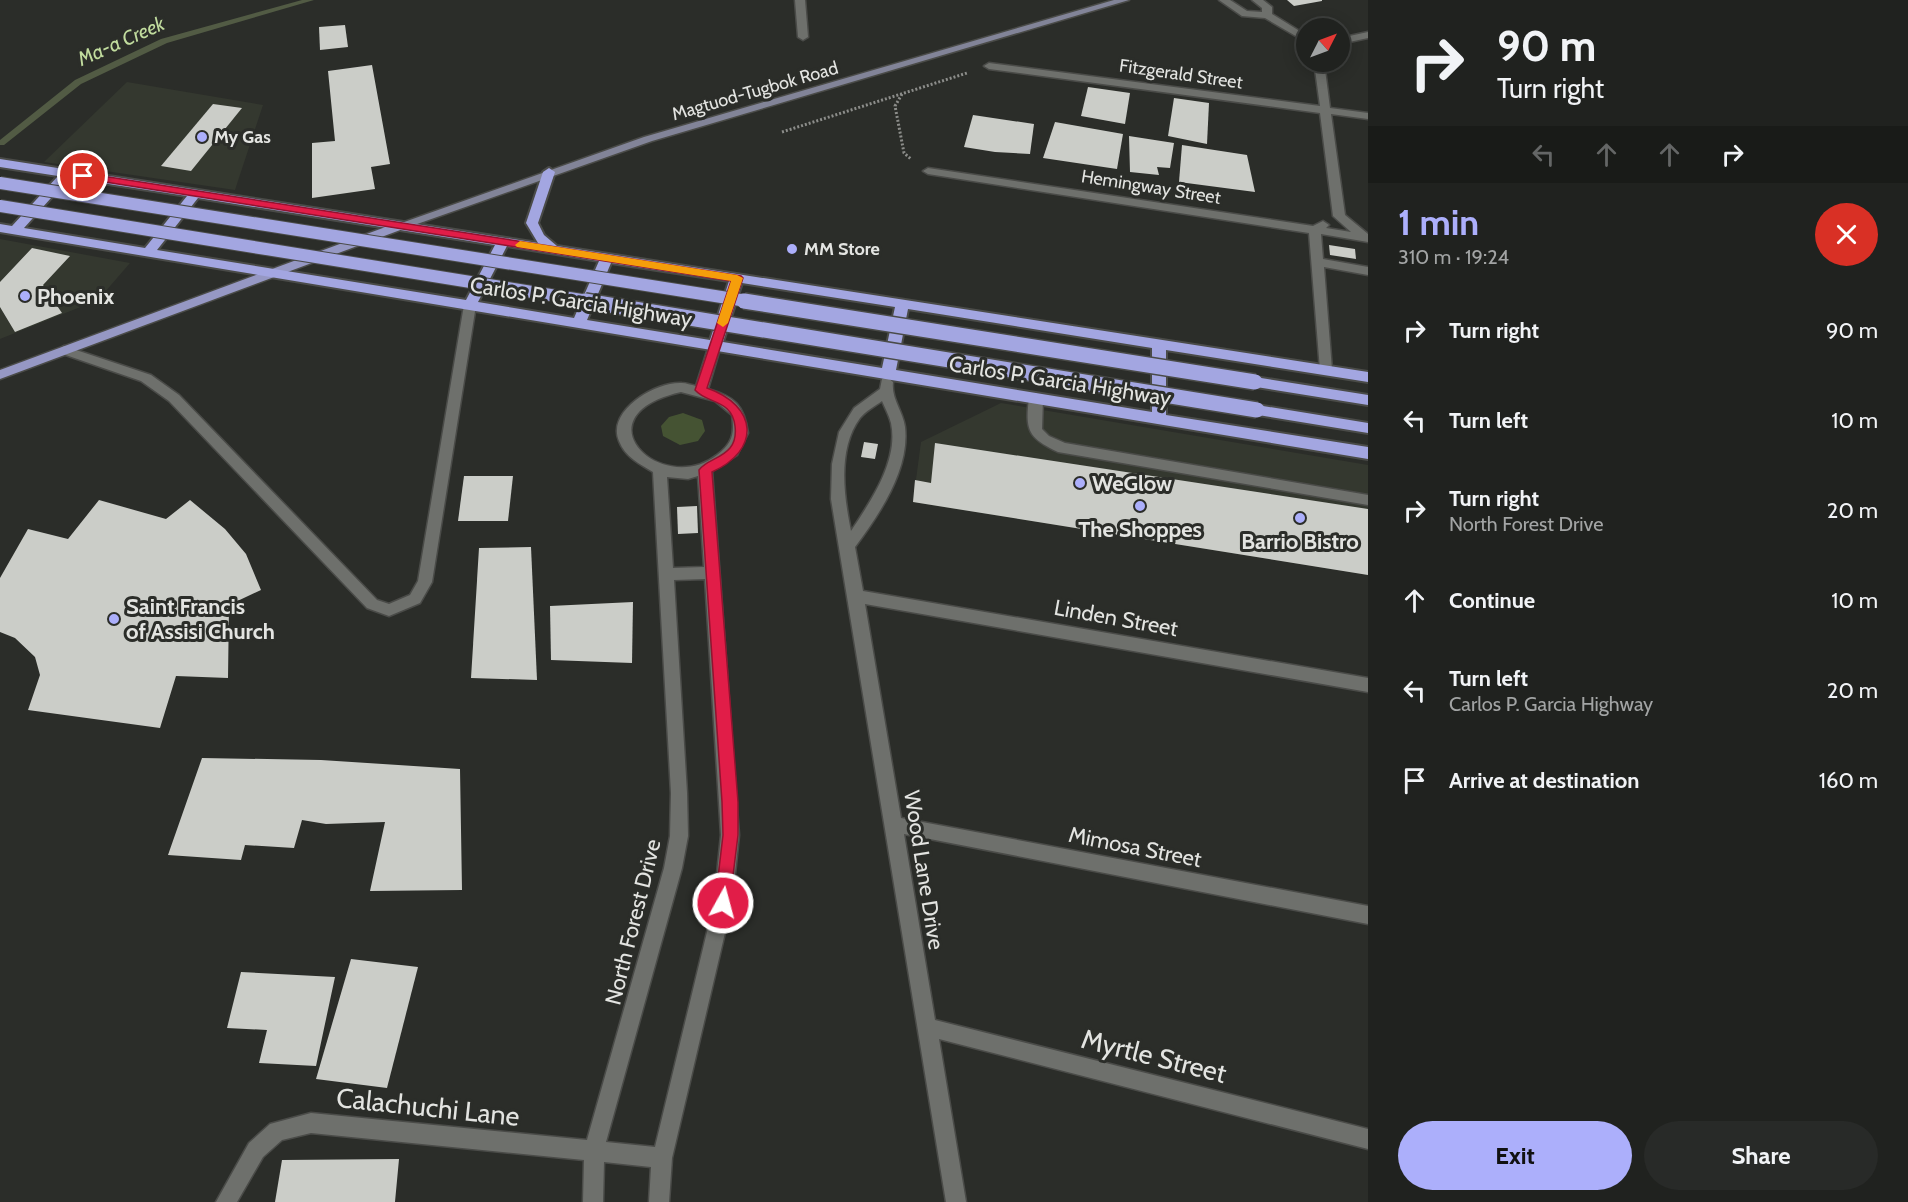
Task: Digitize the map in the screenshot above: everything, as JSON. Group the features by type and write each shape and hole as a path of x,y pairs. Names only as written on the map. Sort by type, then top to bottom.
{"highway":[{"path":"0,164 1368,377"},
{"path":"549,172 532,223 539,237 553,249"},
{"path":"15,230 66,174"},
{"name":"Carlos P. Garcia Highway","path":"0,183 1368,400"},
{"path":"148,252 195,194"},
{"name":"Carlos P. Garcia Highway","path":"0,206 1368,428"},
{"name":"Carlos P. Garcia Highway","path":"0,228 1368,453"},
{"path":"470,305 503,242"},
{"path":"579,323 607,258"},
{"path":"715,345 737,278"},
{"path":"888,374 902,304"},
{"path":"1159,344 1160,418"}],"main road":[{"name":"Magtuod-Tugbok Road","path":"399,226 549,172 691,126 1124,0"},
{"path":"0,375 399,226"}],"street":[{"path":"801,0 803,38"},
{"path":"1224,0 1245,14 1267,15 1296,33"},
{"path":"1257,0 1267,7 1267,15"},
{"path":"1350,38 1368,35"},
{"name":"Fitzgerald Street","path":"990,66 1368,116"},
{"path":"1320,72 1339,216 1368,240"},
{"name":"Hemingway Street","path":"928,171 1368,240"},
{"path":"1326,370 1315,230 1339,216"},
{"path":"1317,262 1368,271"},
{"path":"64,350 146,378 174,398 372,604 389,610 415,599 425,582 470,305"},
{"path":"701,390 715,345"},
{"path":"848,546 869,518 885,485 897,448 899,426 885,392 888,374"},
{"path":"681,387 701,390 719,396 733,407 740,420 742,435 736,450 723,462 705,470 675,472 660,469 643,461 631,449 625,435 625,421 633,408 646,397 662,390 681,387"},
{"name":"Wood Lane Drive","path":"885,392 853,418 845,438 837,492 841,525 848,546 956,1202"},
{"path":"1036,398 1033,423 1035,431 1039,437 1063,448 1368,500"},
{"name":"North Forest Drive","path":"593,1202 594,1151 662,913 679,836 660,469"},
{"path":"658,1202 662,1158 723,903 728,869 730,802 705,470"},
{"path":"666,574 713,573"},
{"name":"Linden Street","path":"856,596 1368,685"},
{"name":"Mimosa Street","path":"894,824 1368,915"},
{"name":"Myrtle Street","path":"927,1027 1368,1139"},
{"name":"Calachuchi Lane","path":"226,1202 256,1150 277,1131 311,1123 662,1158"}],"path":[{"path":"782,132 990,66"},
{"path":"902,93 895,106 904,153 928,171"}],"shaded area":[{"path":"127,82 263,105 235,190 44,162"},
{"path":"0,239 130,263 98,300 0,339"},
{"path":"1001,403 1368,465 1368,575 913,502 921,442"}],"green space":[{"path":"683,413 702,420 705,431 698,441 680,445 663,436 661,426 669,417"}],"building":[{"path":"1287,0 1322,0 1322,1 1294,6"},
{"path":"345,25 348,47 320,50 319,27"},
{"path":"372,65 390,164 371,167 375,189 312,198 312,143 335,141 328,71"},
{"path":"1088,87 1130,93 1125,124 1081,116"},
{"path":"1174,98 1209,103 1207,144 1168,136"},
{"name":"My Gas","path":"213,104 242,108 191,171 161,166"},
{"path":"973,115 1034,124 1030,154 964,147"},
{"path":"1055,122 1123,134 1117,169 1043,158"},
{"path":"1129,136 1174,143 1170,168 1157,167 1159,175 1130,172"},
{"path":"1182,145 1247,155 1255,192 1179,182"},
{"path":"1329,245 1355,249 1356,259 1330,255"},
{"name":"Phoenix","path":"32,248 70,256 43,285 62,313 15,332 0,307 0,282"},
{"path":"864,442 878,444 875,459 861,457"},
{"name":"The Shoppes","path":"935,443 1368,509 1368,575 913,502 915,480 931,483"},
{"path":"464,476 513,476 508,521 458,521"},
{"name":"Saint Francis of Assisi Church","path":"99,500 166,519 190,500 225,529 246,554 261,590 229,605 228,678 176,676 160,728 28,710 40,675 35,657 15,638 0,632 0,578 28,529 68,539"},
{"path":"697,506 698,533 678,534 677,507"},
{"path":"531,547 537,680 471,678 479,548"},
{"path":"633,602 632,663 551,660 550,606"},
{"path":"202,758 321,760 460,769 462,890 370,891 385,822 326,824 302,820 294,848 245,845 241,860 168,855"},
{"path":"351,959 418,967 387,1088 316,1079"},
{"path":"241,972 335,977 316,1066 259,1063 267,1030 227,1028"},
{"path":"399,1159 395,1202 275,1202 282,1160"}],"waterway":[{"name":"Ma-a Creek","path":"1,143 78,82 164,41 310,0"}],"slow traffic":[{"path":"520,245 737,278 723,323"}],"place":[{"name":"My Gas","path":"202,137"},
{"name":"MM Store","path":"792,249"},
{"name":"Phoenix","path":"25,296"},
{"name":"WeGlow","path":"1080,483"},
{"name":"The Shoppes","path":"1140,506"},
{"name":"Barrio Bistro","path":"1300,518"},
{"name":"Saint Francis of Assisi Church","path":"114,619"}],"route":[{"path":"83,176 737,278 701,390 719,396 733,407 740,420 742,435 736,450 723,462 705,470 730,802 728,869 723,903"}]}
